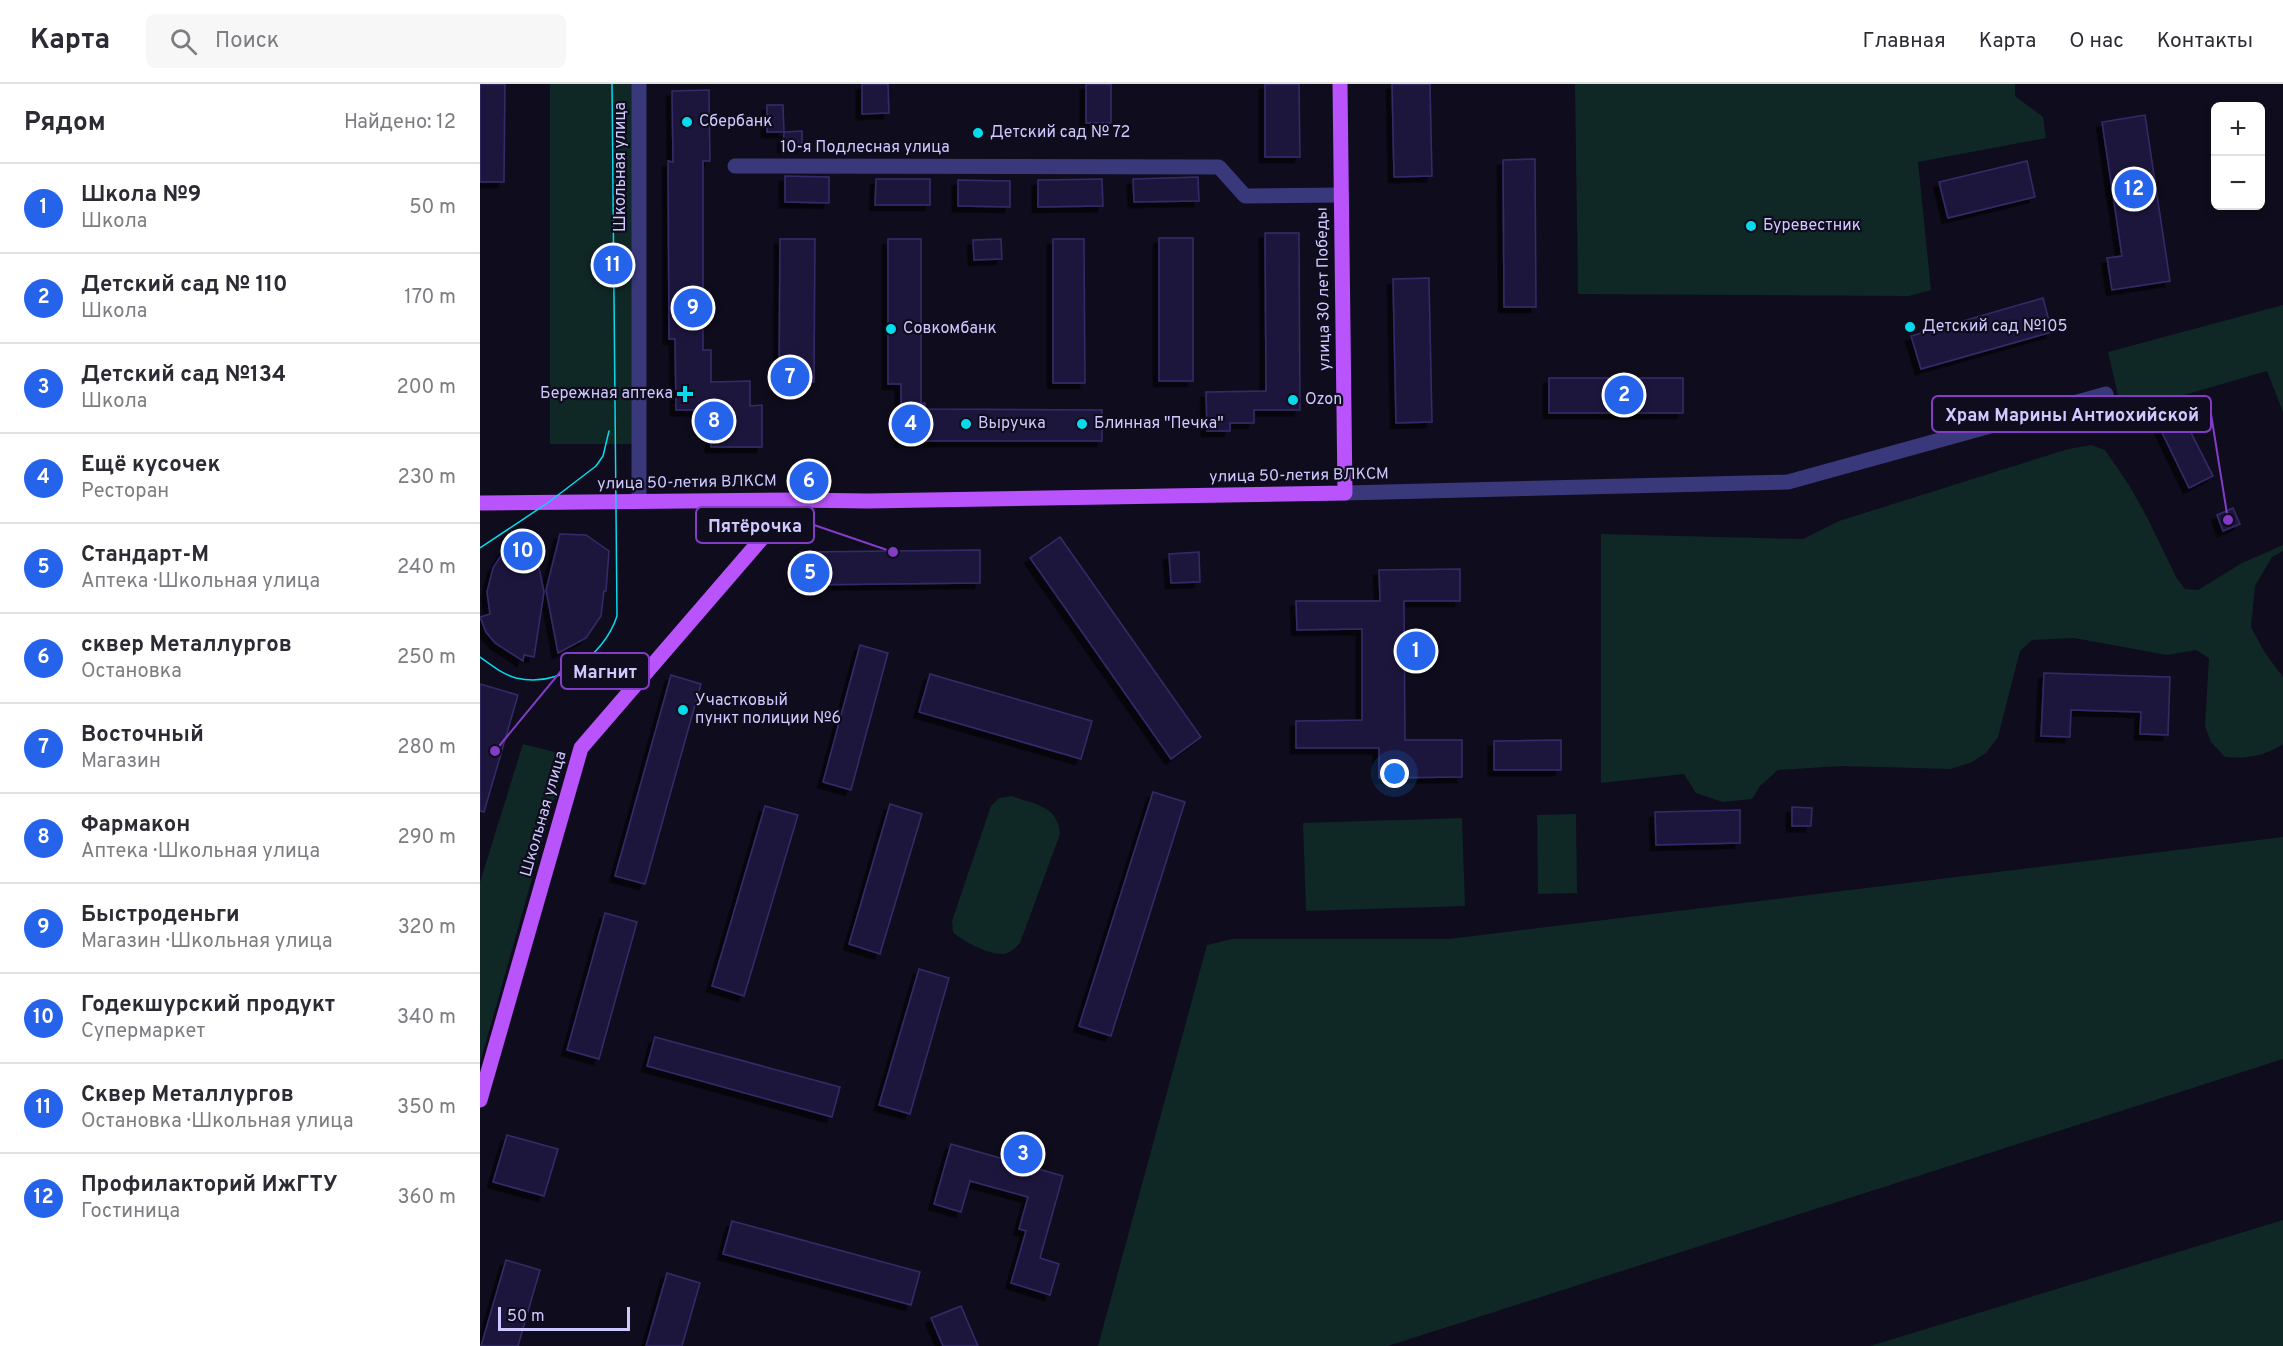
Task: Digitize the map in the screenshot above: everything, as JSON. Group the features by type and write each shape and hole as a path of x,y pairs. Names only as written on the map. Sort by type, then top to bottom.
{"main road":[{"name":"улица 30 лет Победы","path":"1340,84 1345,494"},
{"name":"улица 50-летия ВЛКСМ","path":"480,503 868,501 1345,494"},
{"name":"Школьная улица","path":"480,1100 581,748 795,500"}],"street":[{"name":"Школьная улица","path":"639,84 639,501"},
{"name":"10-я Подлесная улица","path":"735,166 1219,166 1245,196 1341,195"},
{"name":"улица 50-летия ВЛКСМ","path":"1345,494 1788,482 2106,394"}],"green space":[{"path":"550,84 632,84 632,444 550,444"},
{"name":"Буревестник","path":"1575,84 2015,84 2015,96 2043,117 2046,138 1918,162 1931,290 1909,296 1578,294"},
{"path":"2283,305 2283,412 2267,371 2122,413 2108,352"},
{"path":"2091,445 2105,450 2129,485 2176,577 2185,589 2198,590 2242,563 2283,545 2283,551 2272,557 2255,586 2251,627 2265,653 2283,677 2283,744 2262,754 2233,758 2225,757 2211,742 2205,726 2209,658 2196,650 2167,655 2074,638 2032,640 2020,651 1998,737 1986,753 1972,762 1951,769 1841,766 1778,770 1760,786 1752,799 1723,802 1696,793 1684,774 1601,783 1601,534 1803,539 1839,521 2068,449"},
{"path":"523,744 567,755 480,1063 480,882"},
{"path":"1012,796 1037,804 1050,812 1055,817 1060,834 1020,943 1009,953 1000,954 981,949 962,939 953,932 952,921 991,806 999,798"},
{"path":"1576,814 1577,893 1538,894 1537,815"},
{"path":"1462,818 1465,906 1306,911 1303,823"},
{"path":"2283,837 2283,1059 1388,1346 1098,1346 1207,945 1232,939 1449,939"},
{"path":"2283,1220 2283,1346 1870,1346"}],"building":[{"path":"480,84 505,84 504,182 480,182"},
{"path":"862,84 888,84 889,113 862,114"},
{"path":"1086,84 1111,84 1111,123 1086,123"},
{"path":"1265,84 1299,84 1300,157 1265,157"},
{"path":"1392,84 1430,84 1432,176 1394,177"},
{"path":"709,90 710,161 703,161 703,350 711,350 711,382 750,381 750,406 762,405 762,447 711,447 711,410 676,410 675,339 669,339 668,161 673,162 672,91"},
{"path":"767,105 783,105 784,132 767,132"},
{"path":"2145,115 2170,281 2112,290 2107,258 2122,256 2102,122"},
{"path":"802,131 802,147 783,147 784,132"},
{"path":"1535,159 1536,307 1504,307 1503,160"},
{"path":"2027,161 2035,197 1948,218 1939,182"},
{"path":"785,176 829,177 829,203 785,202"},
{"path":"1198,177 1199,201 1134,202 1133,179"},
{"path":"876,179 930,179 930,205 875,205"},
{"path":"1102,179 1103,206 1038,207 1038,180"},
{"path":"958,180 1010,181 1010,207 958,206"},
{"path":"1265,233 1299,233 1300,410 1254,410 1254,423 1230,423 1230,431 1207,431 1206,392 1266,391"},
{"path":"1159,238 1193,238 1193,381 1159,381"},
{"path":"780,239 815,239 814,382 779,381"},
{"path":"888,239 921,239 921,403 925,403 925,409 1102,410 1102,441 901,441 901,384 888,384"},
{"path":"1001,239 1002,259 974,260 973,240"},
{"path":"1053,239 1084,239 1085,383 1053,383"},
{"path":"1429,278 1432,422 1396,423 1393,279"},
{"path":"2043,298 2052,332 1921,369 1911,336"},
{"path":"1549,378 1683,378 1683,413 1549,413"},
{"path":"2178,407 2213,476 2189,488 2155,418"},
{"path":"2233,508 2240,524 2223,531 2217,515"},
{"path":"532,534 544,592 534,657 524,655 523,661 495,643 486,632 480,617 490,614 487,592 493,568 505,549 523,536"},
{"path":"560,534 586,535 609,551 606,591 604,591 601,616 586,638 558,653 546,590"},
{"path":"1060,537 1201,737 1171,759 1030,558"},
{"path":"980,550 980,583 801,585 800,552"},
{"path":"1199,552 1200,582 1171,583 1169,554"},
{"path":"1460,569 1460,601 1404,601 1405,740 1462,740 1462,777 1379,778 1379,748 1296,748 1296,721 1362,720 1362,629 1297,630 1296,601 1380,601 1379,570"},
{"path":"860,645 888,653 851,790 823,782"},
{"path":"2044,673 2170,677 2168,735 2140,734 2141,712 2071,710 2070,737 2041,736"},
{"path":"930,674 1092,721 1081,759 919,712"},
{"path":"671,675 701,684 645,884 615,876"},
{"path":"480,684 518,695 484,812 480,811"},
{"path":"1561,740 1561,770 1494,770 1494,741"},
{"path":"1153,792 1185,802 1111,1036 1079,1026"},
{"path":"890,804 922,814 880,954 849,944"},
{"path":"765,806 798,815 744,996 712,986"},
{"path":"1792,807 1812,808 1811,826 1792,826"},
{"path":"1740,810 1740,843 1656,845 1655,812"},
{"path":"605,913 637,922 599,1059 567,1050"},
{"path":"919,969 949,978 910,1114 879,1105"},
{"path":"655,1037 840,1087 832,1117 647,1066"},
{"path":"507,1135 558,1149 544,1196 493,1182"},
{"path":"951,1144 1063,1176 1040,1258 1059,1264 1050,1295 1011,1283 1026,1231 1019,1229 1028,1197 970,1181 961,1212 934,1204"},
{"path":"732,1221 920,1272 911,1305 723,1254"},
{"path":"506,1260 540,1270 518,1346 481,1346"},
{"path":"667,1273 700,1283 682,1346 646,1346"},
{"path":"961,1306 978,1346 943,1346 931,1318"}],"tram line":[{"path":"480,657 501,672 516,678 532,680 548,678 578,666 591,656 611,631 617,616 612,84"},
{"path":"480,548 549,502 596,466 603,456 609,431"}],"place":[{"name":"Сбербанк","path":"687,122"},
{"name":"Детский сад № 72","path":"978,133"},
{"name":"Профилакторий ИжГТУ","path":"2134,189"},
{"name":"Буревестник","path":"1751,226"},
{"name":"Сквер Металлургов","path":"613,265"},
{"name":"Быстроденьги","path":"693,308"},
{"name":"Детский сад №105","path":"1910,327"},
{"name":"Совкомбанк","path":"891,329"},
{"name":"Восточный","path":"790,377"},
{"name":"Бережная аптека","path":"685,394"},
{"name":"Детский сад № 110","path":"1624,395"},
{"name":"Ozon","path":"1293,400"},
{"name":"Фармакон","path":"714,421"},
{"name":"Ещё кусочек","path":"911,424"},
{"name":"Выручка","path":"966,424"},
{"name":"Блинная \"Печка\"","path":"1082,424"},
{"name":"сквер Металлургов","path":"809,481"},
{"name":"Храм Марины Антиохийской","path":"2228,520"},
{"name":"Годекшурский продукт","path":"523,551"},
{"name":"Пятёрочка","path":"893,552"},
{"name":"Стандарт-М","path":"810,573"},
{"name":"Школа №9","path":"1416,651"},
{"name":"Участковый пункт полиции №6","path":"683,710"},
{"name":"Магнит","path":"495,751"},
{"name":"Детский сад №134","path":"1023,1154"}]}
